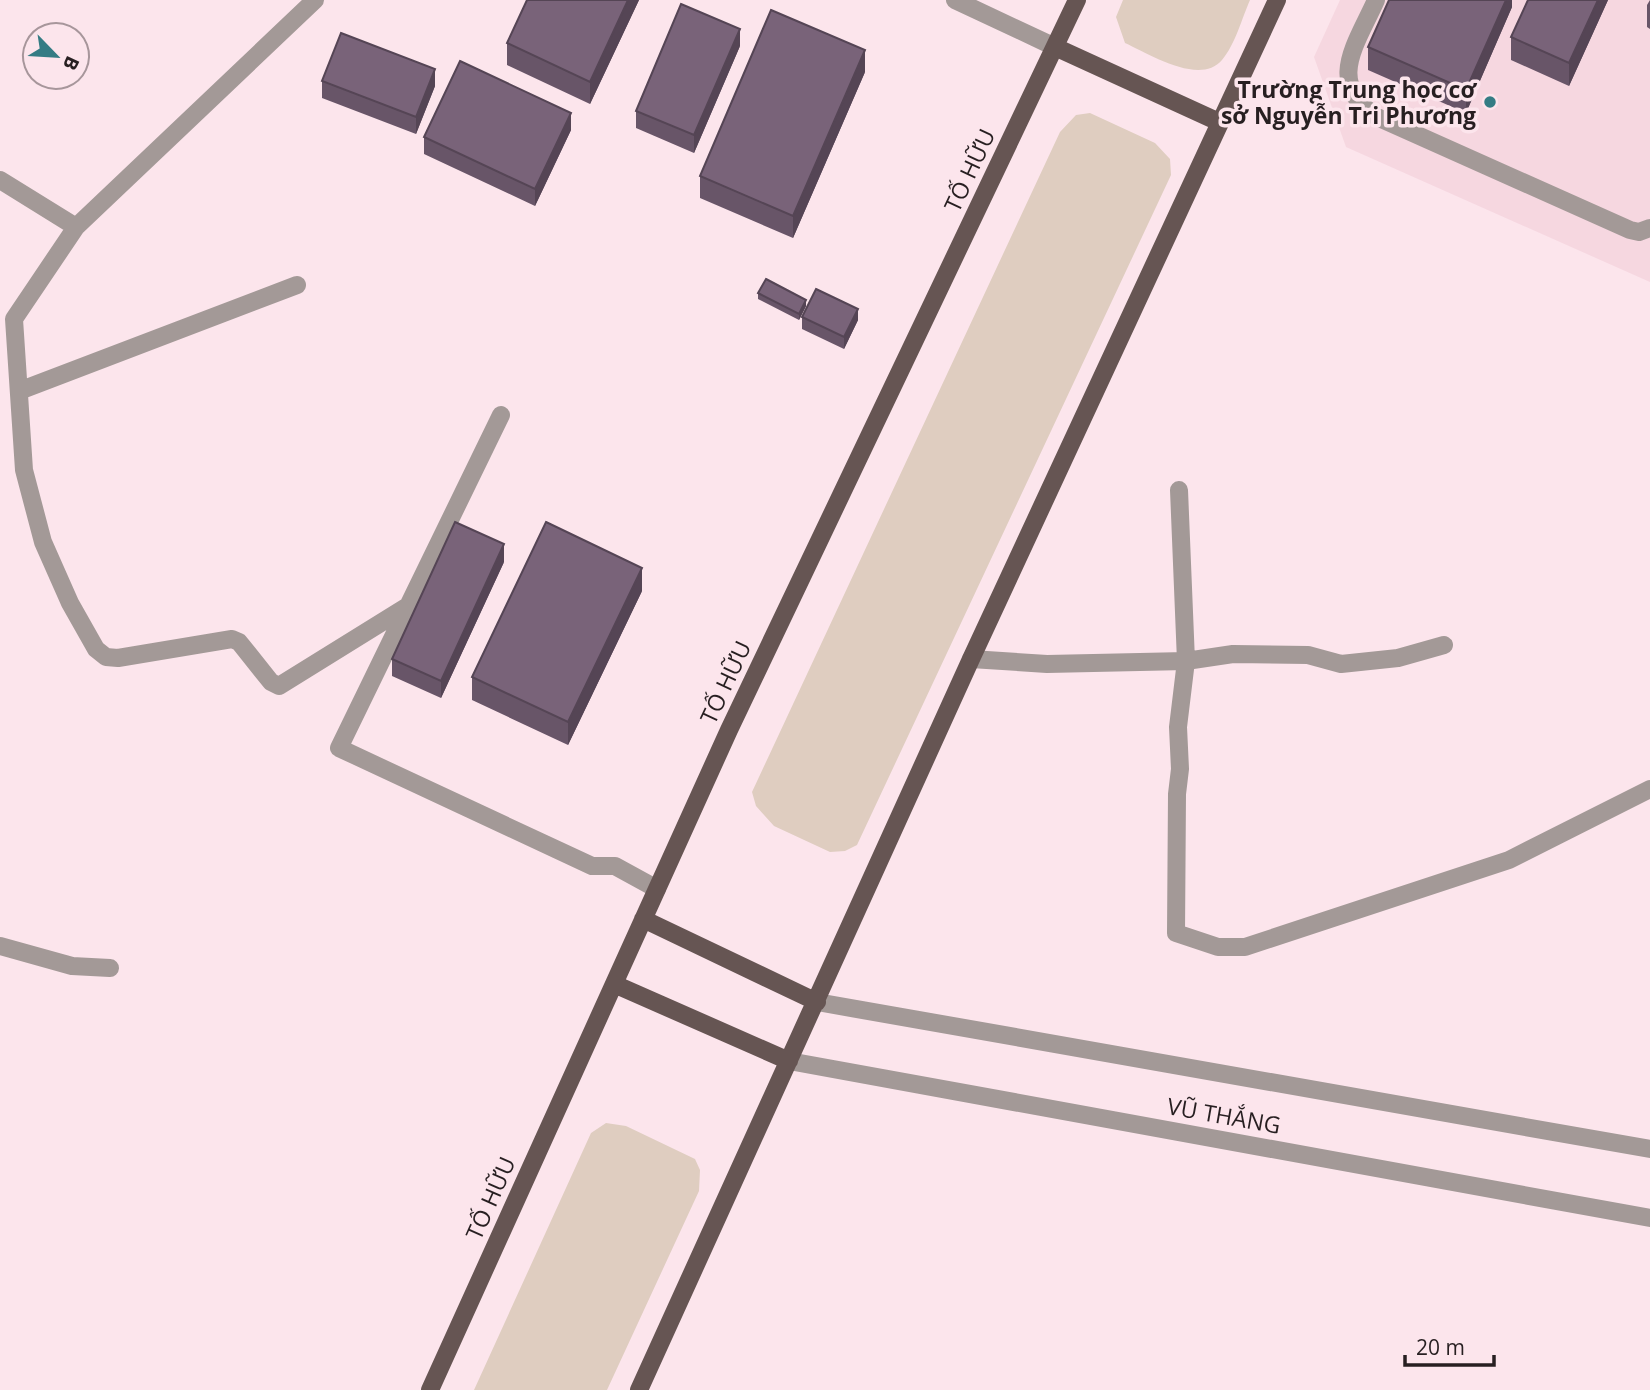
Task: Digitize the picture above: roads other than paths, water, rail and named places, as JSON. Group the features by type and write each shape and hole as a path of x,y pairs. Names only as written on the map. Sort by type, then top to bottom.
{"main road":[{"name":"TỐ HỮU","path":"430,1390 729,730 1077,0"},
{"path":"639,1390 971,659 1277,0"},
{"path":"1055,47 1219,122"},
{"path":"643,919 817,1002"},
{"path":"614,984 789,1061"}],"street":[{"path":"315,0 76,227 14,319 24,470 43,542 70,603 96,649 106,657 142,656 232,639 239,642 271,682 279,685 408,607"},
{"path":"955,0 1055,47"},
{"path":"1376,0 1350,58 1348,77 1352,96 1363,108 1630,230 1639,232 1650,228"},
{"path":"0,180 76,227"},
{"path":"19,391 297,285"},
{"path":"501,415 339,748 592,866 615,866 657,889"},
{"path":"1179,490 1186,661 1178,727 1180,769 1177,794 1176,933 1218,947 1245,947 1508,860 1650,789"},
{"path":"971,659 1047,664 1186,661 1233,654 1308,654 1341,664 1398,659 1444,645"},
{"path":"0,946 72,966 110,968"},
{"name":"VŨ THẮNG","path":"817,1002 1650,1149"},
{"name":"VŨ THẮNG","path":"789,1061 1650,1218"}],"place":[{"name":"Trường Trung học cơ sở Nguyễn Tri Phương","path":"1490,102"}]}
